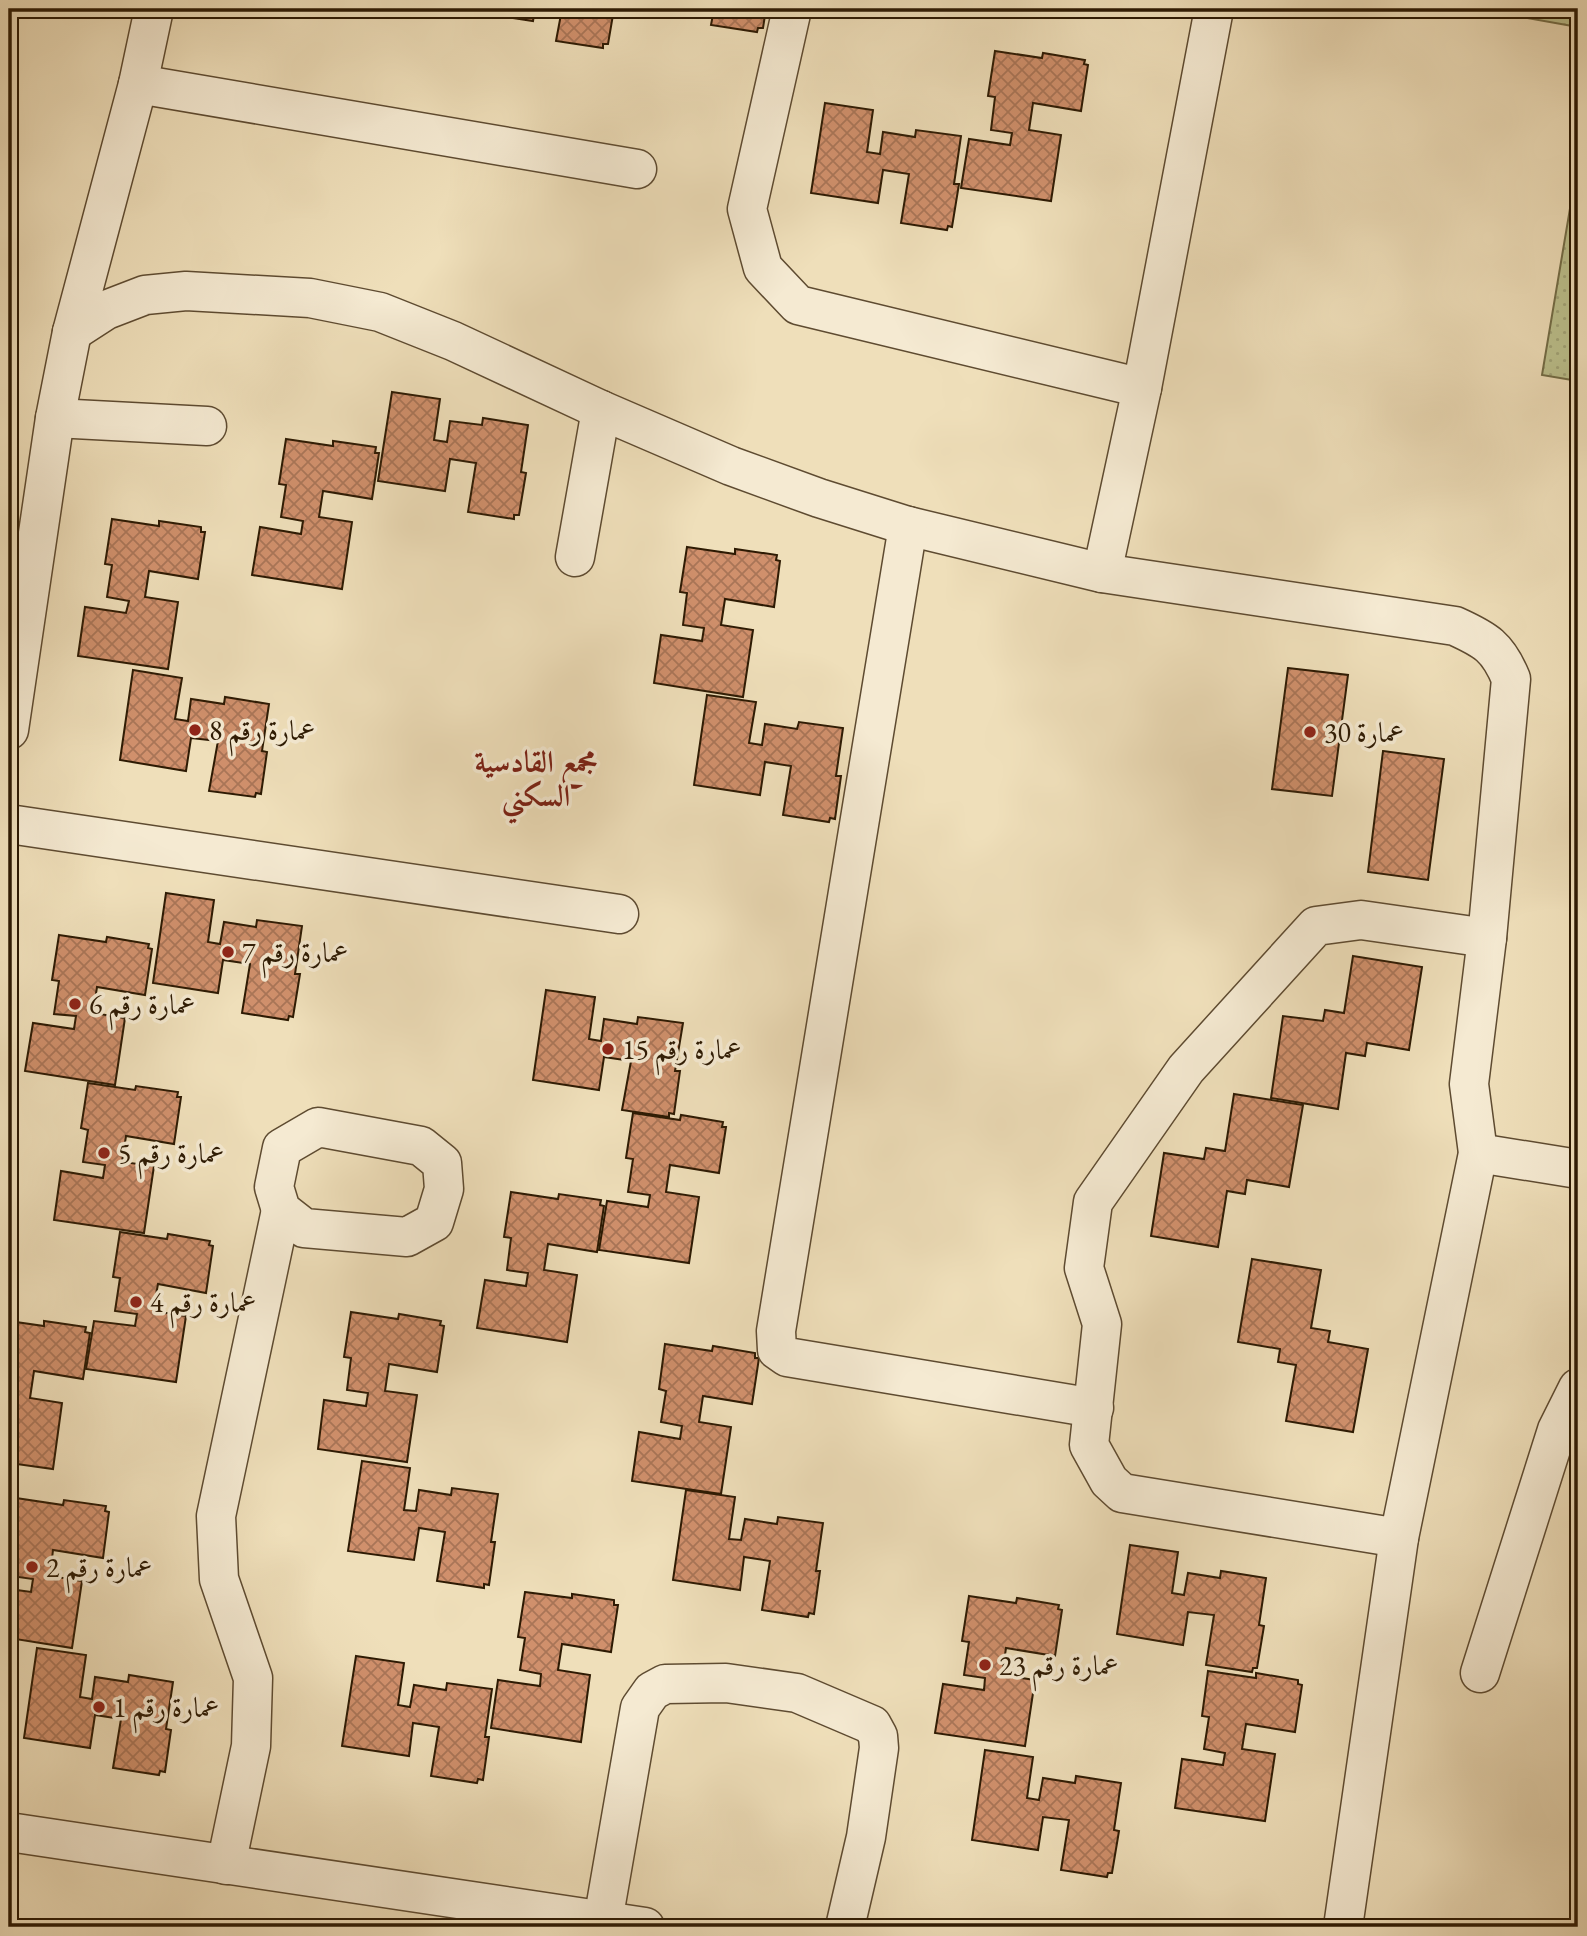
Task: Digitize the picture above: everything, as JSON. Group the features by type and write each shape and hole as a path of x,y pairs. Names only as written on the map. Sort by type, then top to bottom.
{"street":[{"path":"9,730 55,418 72,332 138,84 154,9"},
{"path":"792,9 747,209 763,268 798,305 1142,387"},
{"path":"1102,573 1142,387 1214,9"},
{"path":"138,84 637,169"},
{"path":"72,332 106,310 145,295 187,291 310,298 380,312 453,341 601,410 731,466 908,526 1102,573 1455,626 1482,638 1503,660 1511,680 1487,938 1469,1084 1478,1153 1399,1538 1343,1927"},
{"path":"576,557 601,410"},
{"path":"55,418 207,426"},
{"path":"908,526 776,1331 777,1349 787,1357 1094,1408"},
{"path":"9,824 619,914"},
{"path":"1399,1538 1122,1493 1109,1481 1089,1445 1102,1324 1084,1268 1093,1202 1186,1069 1316,926 1361,920 1487,938"},
{"path":"1478,1153 1578,1169"},
{"path":"226,1865 251,1746 253,1678 219,1579 216,1516 281,1210"},
{"path":"1480,1672 1557,1430 1578,1388"},
{"path":"603,1921 640,1708 652,1691 665,1684 726,1683 796,1693 872,1725 878,1736 879,1748 866,1837 845,1927"},
{"path":"9,1832 645,1927"}],"green space":[{"path":"1529,9 1578,9 1578,27 1527,18"},
{"path":"1578,161 1578,381 1542,375"}],"building":[{"path":"535,9 533,21 467,11"},
{"path":"562,9 614,9 608,44 603,44 603,48 556,41"},
{"path":"714,9 766,9 763,28 758,28 757,32 711,25"},
{"path":"995,51 1042,58 1043,53 1085,60 1084,64 1088,65 1081,111 1033,103 1029,130 1061,135 1051,201 961,188 969,139 1010,145 1012,133 991,130 995,97 988,96"},
{"path":"825,103 873,110 867,152 880,154 883,132 915,137 916,130 961,136 954,184 959,184 952,227 948,226 947,230 901,223 909,174 883,170 878,203 811,193"},
{"path":"392,392 440,399 434,440 447,442 450,421 482,425 483,418 528,425 521,472 526,473 519,515 514,515 514,519 468,512 476,463 450,459 445,491 378,481"},
{"path":"286,439 333,446 333,441 376,447 375,453 379,453 372,499 323,491 319,517 352,522 342,589 252,575 260,527 301,534 303,521 281,517 286,485 279,484"},
{"path":"112,519 159,526 159,521 201,527 201,532 205,532 198,579 149,571 145,597 178,602 168,669 78,656 85,607 126,613 129,601 107,597 112,565 105,564"},
{"path":"687,547 735,554 735,549 777,555 776,560 780,561 774,607 725,599 721,625 753,630 743,697 654,683 661,635 702,641 704,628 683,625 687,593 680,592"},
{"name":"عمارة 30","path":"1288,668 1348,675 1332,796 1272,789"},
{"name":"عمارة رقم 8","path":"133,670 182,678 175,719 188,721 191,699 224,704 225,697 269,704 262,751 267,752 261,794 256,793 255,797 209,791 218,741 191,738 186,771 120,760"},
{"path":"707,695 756,702 749,743 762,745 765,724 797,729 799,722 843,728 836,776 841,776 835,819 830,818 829,822 783,815 791,766 765,762 760,795 694,785"},
{"path":"1383,751 1444,759 1428,880 1368,872"},
{"name":"عمارة رقم 7","path":"166,893 214,900 208,942 220,944 224,922 256,927 257,920 302,926 295,974 300,974 293,1017 289,1016 288,1020 242,1013 250,964 223,960 218,993 153,983"},
{"name":"عمارة رقم 6","path":"59,935 106,942 107,937 149,944 148,948 152,949 145,995 97,987 93,1013 125,1018 115,1085 25,1071 33,1023 74,1029 76,1016 54,1014 59,981 52,980"},
{"path":"1353,956 1422,967 1409,1050 1367,1043 1365,1056 1346,1053 1338,1109 1271,1098 1283,1016 1323,1021 1325,1010 1344,1013"},
{"name":"عمارة رقم 15","path":"546,990 595,997 589,1039 601,1041 604,1019 637,1024 638,1017 683,1023 675,1071 680,1071 674,1114 669,1113 669,1117 622,1110 631,1061 604,1057 599,1090 533,1080"},
{"name":"عمارة رقم 5","path":"88,1083 135,1090 136,1086 178,1092 177,1097 181,1097 174,1144 126,1136 122,1162 154,1166 144,1233 54,1220 61,1171 103,1178 105,1165 83,1162 88,1130 81,1128"},
{"path":"1234,1094 1303,1105 1289,1187 1247,1180 1245,1194 1227,1191 1218,1247 1151,1236 1164,1153 1204,1159 1206,1148 1225,1151"},
{"path":"633,1113 680,1120 681,1115 723,1122 722,1127 726,1127 719,1173 670,1165 666,1192 699,1197 689,1263 599,1250 607,1201 648,1207 650,1195 628,1192 633,1159 626,1158"},
{"path":"511,1192 558,1199 559,1194 601,1200 600,1205 604,1206 597,1252 548,1244 544,1270 577,1275 567,1342 477,1328 485,1280 526,1286 528,1273 507,1270 511,1238 504,1237"},
{"name":"عمارة رقم 4","path":"120,1232 167,1239 168,1234 210,1241 209,1245 213,1246 206,1293 158,1284 153,1311 186,1316 176,1382 86,1369 94,1321 135,1326 137,1314 115,1311 120,1278 113,1277"},
{"path":"1252,1259 1321,1270 1311,1328 1330,1331 1328,1342 1368,1349 1353,1432 1286,1421 1296,1365 1278,1362 1280,1349 1238,1342"},
{"path":"351,1312 398,1319 399,1314 441,1321 440,1325 444,1326 437,1372 389,1364 385,1391 417,1395 407,1462 318,1449 324,1400 366,1406 368,1393 347,1390 351,1358 344,1357"},
{"path":"9,1321 44,1326 44,1321 86,1327 85,1332 90,1333 83,1379 34,1371 30,1398 62,1403 53,1469 9,1463 9,1413 13,1401 9,1400"},
{"path":"665,1344 712,1351 713,1346 755,1353 755,1358 759,1358 752,1404 703,1396 699,1422 731,1427 721,1494 632,1481 639,1432 680,1439 682,1426 661,1422 666,1391 659,1389"},
{"path":"362,1461 410,1468 404,1510 416,1511 419,1490 451,1495 452,1488 498,1494 491,1542 495,1542 489,1585 484,1584 484,1588 437,1581 445,1532 419,1528 414,1560 348,1551"},
{"path":"686,1490 735,1497 729,1539 741,1540 745,1519 777,1524 778,1517 823,1523 816,1571 820,1571 814,1614 809,1613 808,1617 762,1610 770,1561 744,1557 740,1590 673,1580"},
{"name":"عمارة رقم 2","path":"16,1498 63,1505 64,1500 106,1506 105,1511 109,1512 103,1558 53,1550 50,1576 82,1581 72,1648 9,1638 9,1589 31,1592 33,1579 11,1576 16,1544 9,1543"},
{"path":"1130,1545 1178,1552 1172,1593 1184,1595 1188,1573 1220,1578 1221,1571 1266,1578 1259,1625 1264,1626 1257,1668 1253,1668 1252,1672 1206,1665 1214,1615 1188,1612 1183,1645 1117,1634"},
{"path":"525,1592 572,1598 572,1594 614,1600 614,1605 618,1605 611,1652 562,1644 558,1670 590,1675 581,1742 491,1728 498,1680 540,1686 541,1674 520,1670 525,1638 518,1637"},
{"name":"عمارة رقم 23","path":"969,1596 1016,1603 1017,1598 1059,1605 1058,1609 1062,1610 1055,1656 1006,1648 1002,1675 1035,1680 1025,1746 935,1733 943,1684 984,1690 985,1678 964,1675 969,1642 962,1641"},
{"name":"عمارة رقم 1","path":"37,1648 86,1655 80,1697 92,1699 95,1677 128,1682 129,1675 173,1682 166,1729 171,1730 165,1772 160,1771 159,1775 113,1768 121,1719 95,1715 90,1748 24,1738"},
{"path":"356,1656 404,1663 398,1705 410,1707 414,1685 446,1690 447,1683 492,1689 485,1737 489,1737 483,1780 478,1779 477,1783 431,1776 439,1727 413,1723 409,1756 342,1746"},
{"path":"1208,1671 1256,1678 1256,1673 1298,1680 1298,1684 1302,1685 1295,1732 1246,1724 1242,1749 1275,1754 1265,1821 1175,1808 1182,1759 1223,1765 1225,1753 1204,1749 1209,1717 1202,1716"},
{"path":"985,1750 1033,1757 1027,1798 1039,1800 1043,1778 1075,1783 1076,1776 1121,1783 1114,1830 1119,1831 1112,1873 1108,1873 1107,1877 1061,1870 1069,1820 1043,1817 1038,1850 972,1840"}],"place":[{"name":"عمارة رقم 8","path":"195,730"},
{"name":"عمارة 30","path":"1310,732"},
{"name":"عمارة رقم 7","path":"228,952"},
{"name":"عمارة رقم 6","path":"75,1004"},
{"name":"عمارة رقم 15","path":"608,1049"},
{"name":"عمارة رقم 5","path":"104,1153"},
{"name":"عمارة رقم 4","path":"136,1302"},
{"name":"عمارة رقم 2","path":"32,1567"},
{"name":"عمارة رقم 23","path":"985,1665"},
{"name":"عمارة رقم 1","path":"99,1707"}],"district":[{"name":"مجمع القادسية السكني","path":"536,779"}]}
